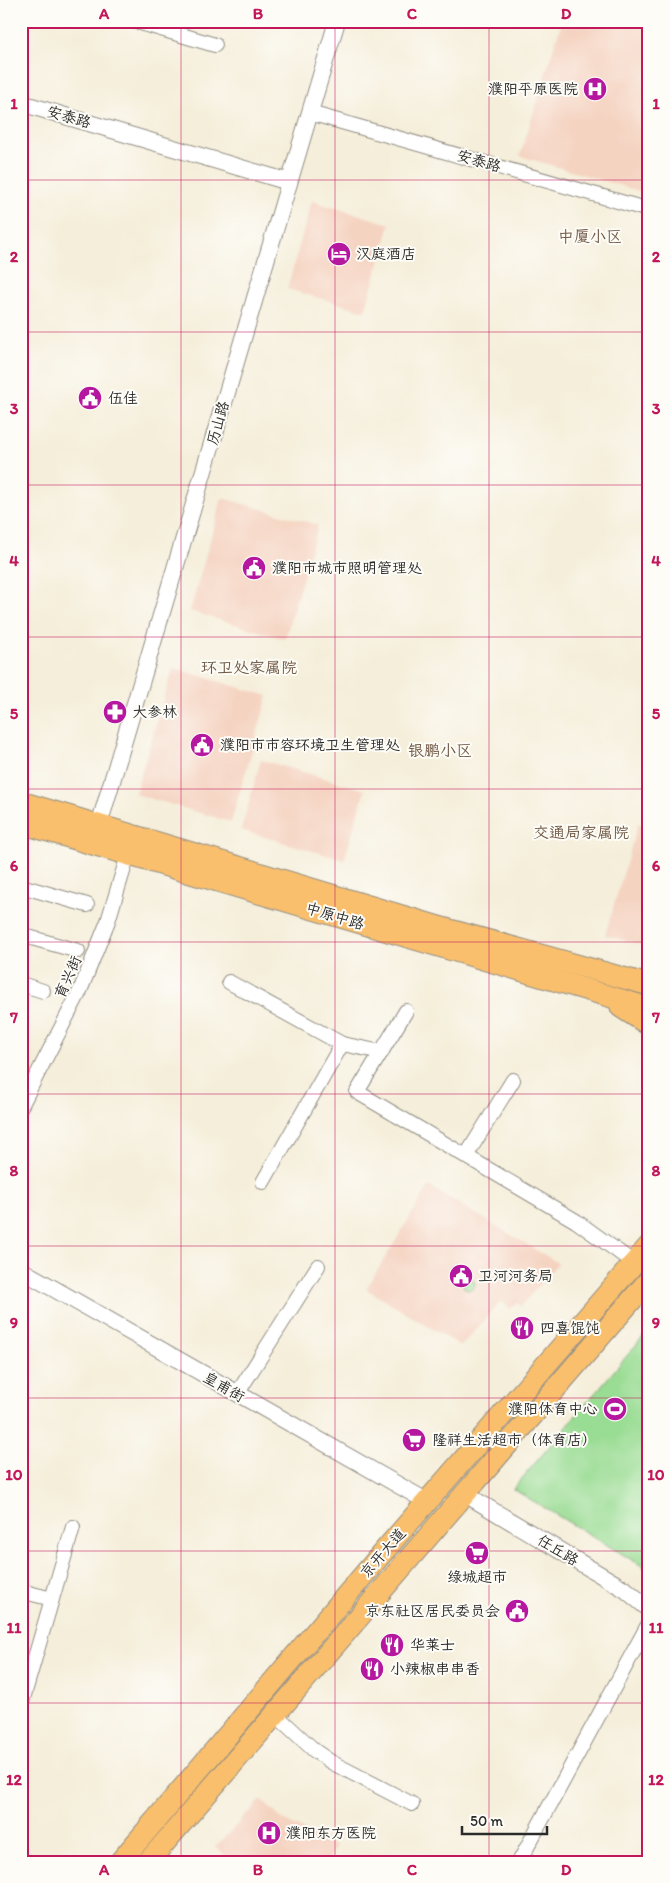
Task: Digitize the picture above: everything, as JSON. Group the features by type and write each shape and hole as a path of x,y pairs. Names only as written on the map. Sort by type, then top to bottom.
{"main road":[{"name":"中原中路","path":"21,802 649,986"},
{"name":"中原中路","path":"21,823 649,1008"},
{"path":"584,968 649,980"},
{"path":"588,989 619,1005 649,1025"},
{"name":"京开大道","path":"120,1862 209,1756 649,1246"},
{"name":"京开大道","path":"148,1862 649,1280"}],"street":[{"path":"134,21 215,45"},
{"name":"历山路","path":"99,825 337,21"},
{"name":"安泰路","path":"21,104 289,182"},
{"name":"安泰路","path":"310,113 649,210"},
{"name":"育兴街","path":"21,1106 80,991 108,921 128,855"},
{"path":"21,886 87,905"},
{"path":"21,935 78,951"},
{"path":"229,982 342,1044 382,1052"},
{"path":"21,984 43,991"},
{"path":"406,1011 357,1092 576,1221 634,1263"},
{"path":"263,1182 342,1044"},
{"path":"466,1156 513,1080"},
{"path":"238,1394 318,1266"},
{"name":"皇甫街","path":"21,1270 428,1502"},
{"name":"任丘路","path":"468,1490 632,1581 649,1594"},
{"name":"任丘路","path":"468,1490 626,1590 649,1608"},
{"path":"22,1702 73,1527"},
{"path":"21,1590 52,1599"},
{"path":"519,1862 649,1624"},
{"path":"275,1714 315,1751 331,1762 412,1804"}],"shaded area":[{"name":"濮阳平原医院","path":"562,21 649,21 649,194 520,156"},
{"path":"312,201 390,224 365,311 287,289"},
{"name":"濮阳市城市照明管理处","path":"222,498 318,525 285,639 190,611"},
{"name":"濮阳市市容环境卫生管理处","path":"173,668 268,696 231,822 135,794"},
{"path":"261,760 365,790 344,860 241,830"},
{"path":"638,824 649,827 649,947 605,935"},
{"name":"卫河河务局","path":"429,1186 558,1263 521,1306 517,1303 510,1309 501,1301 461,1346 366,1289"},
{"name":"濮阳东方医院","path":"261,1800 283,1820 336,1846 328,1862 232,1862 215,1847"}],"green space":[{"path":"471,1278 474,1279 474,1289 467,1290 464,1289 463,1282 464,1279"},
{"name":"濮阳体育中心","path":"649,1330 649,1570 513,1489"}],"place":[{"name":"濮阳平原医院","path":"595,89"},
{"name":"汉庭酒店","path":"339,254"},
{"name":"伍佳","path":"90,398"},
{"name":"濮阳市城市照明管理处","path":"254,568"},
{"name":"大参林","path":"115,712"},
{"name":"濮阳市市容环境卫生管理处","path":"202,745"},
{"name":"卫河河务局","path":"461,1276"},
{"name":"四喜馄饨","path":"522,1328"},
{"name":"濮阳体育中心","path":"615,1409"},
{"name":"隆祥生活超市（体育店）","path":"414,1440"},
{"name":"绿城超市","path":"477,1553"},
{"name":"京东社区居民委员会","path":"517,1611"},
{"name":"华莱士","path":"392,1645"},
{"name":"小辣椒串串香","path":"372,1669"},
{"name":"濮阳东方医院","path":"269,1833"}],"district":[{"name":"中厦小区","path":"590,236"},
{"name":"环卫处家属院","path":"249,667"},
{"name":"银鹏小区","path":"440,750"},
{"name":"交通局家属院","path":"581,832"}]}
